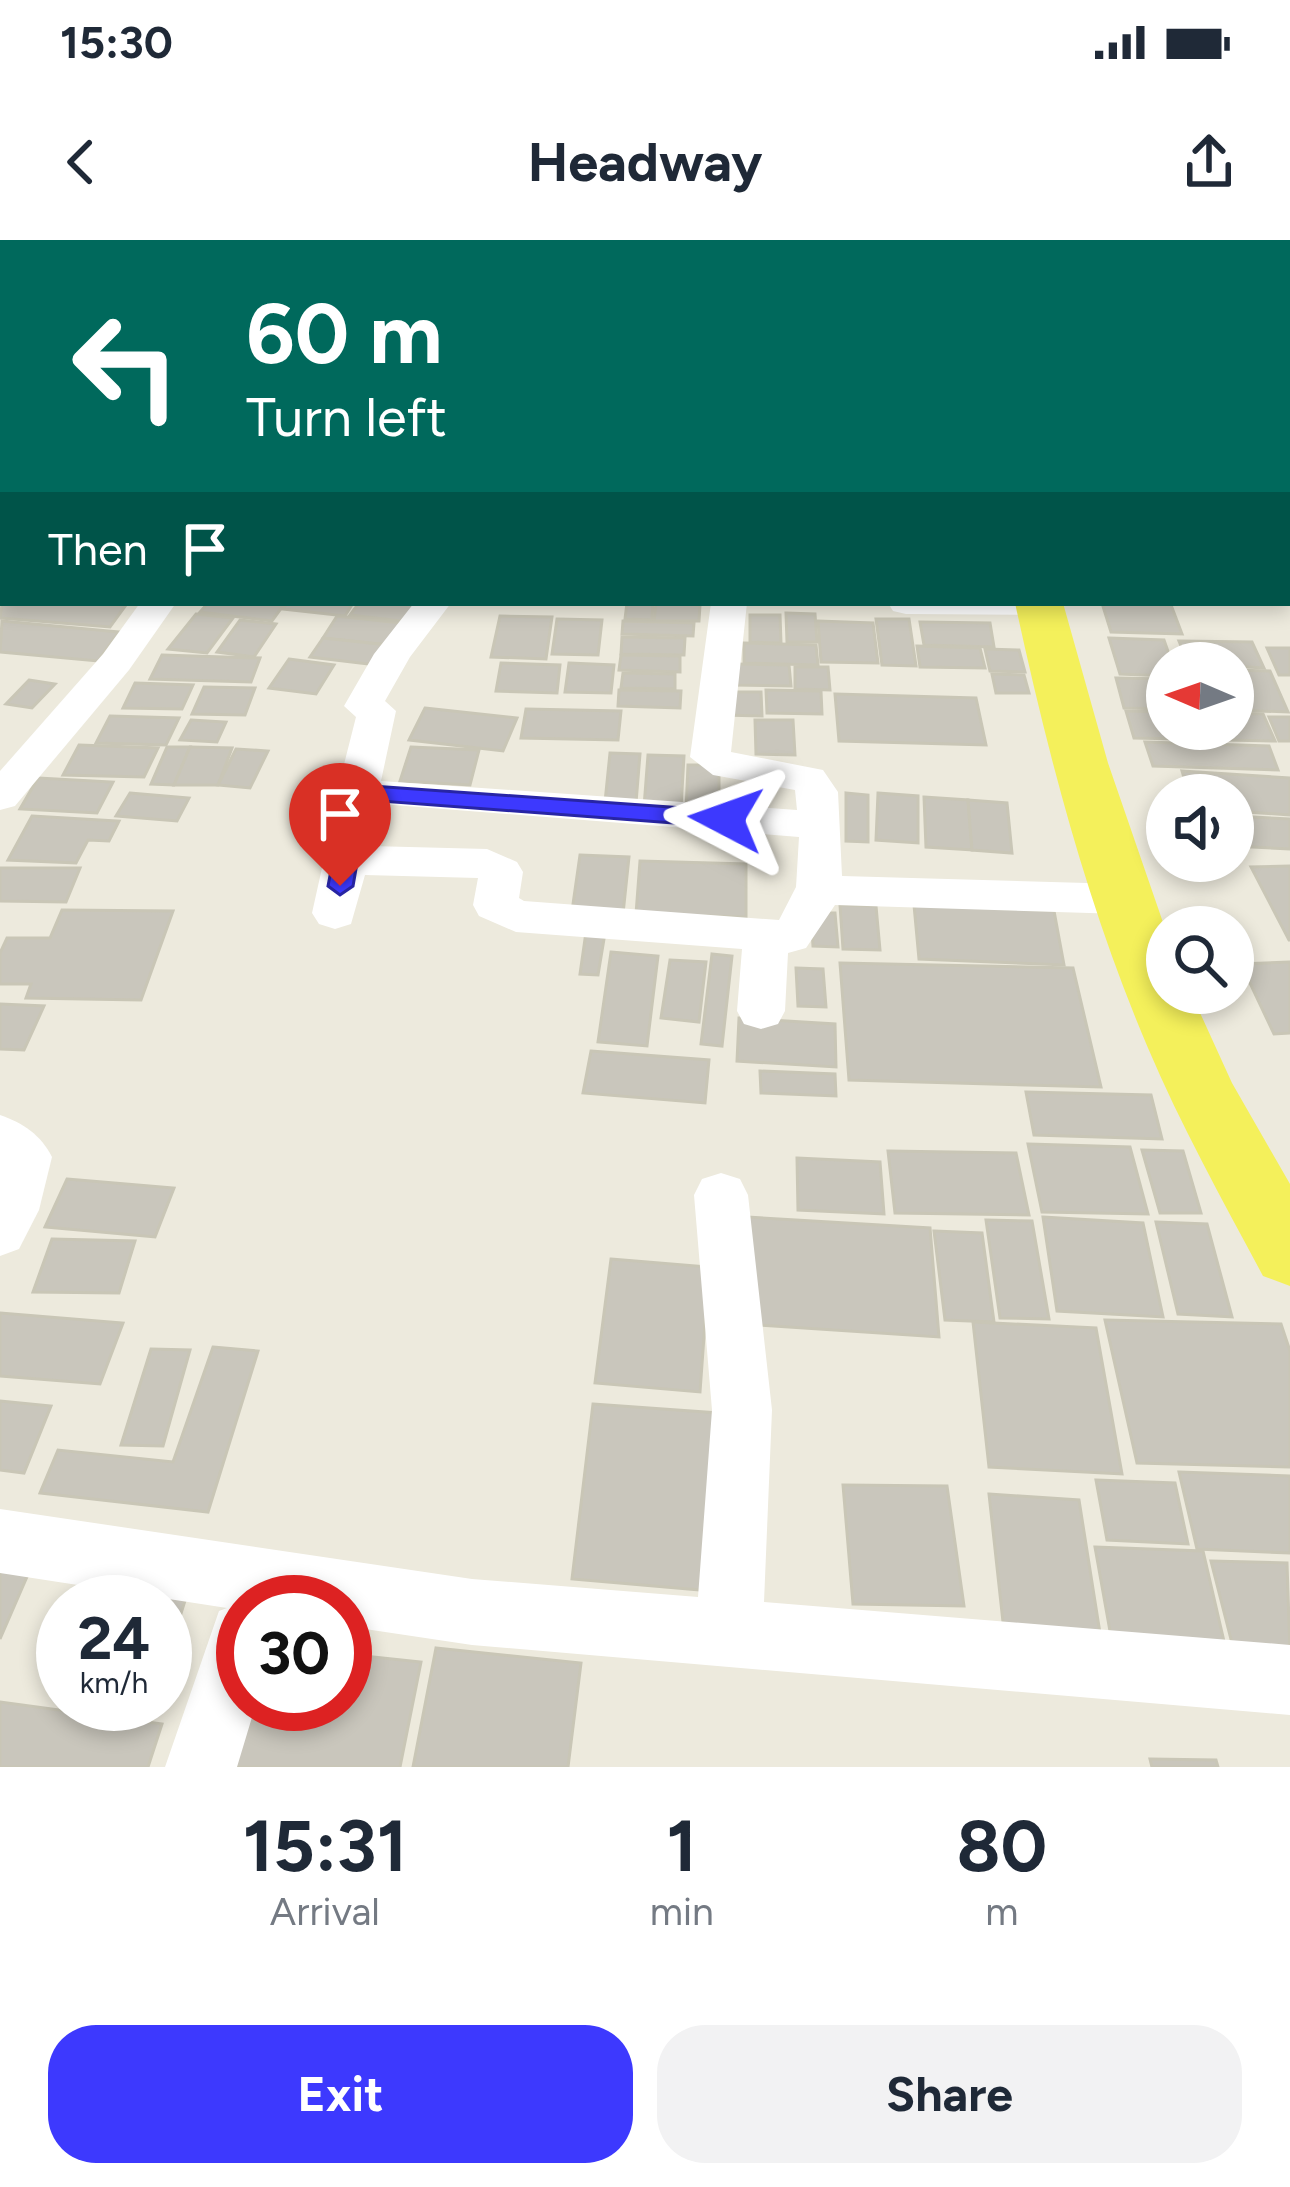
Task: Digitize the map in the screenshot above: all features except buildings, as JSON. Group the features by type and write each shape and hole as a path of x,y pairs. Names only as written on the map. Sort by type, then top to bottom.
{"main road":[{"path":"1040,606 1060,696 1122,899 1172,1028 1290,1253"}],"street":[{"path":"0,797 116,662 156,606"},
{"path":"335,914 377,711 363,706 393,654 431,606"},
{"path":"346,860 487,864 501,872 495,905 505,914 790,937 804,924 821,890 813,781 727,766 710,757 729,606"},
{"path":"358,792 818,825"},
{"path":"821,890 1122,899"},
{"path":"761,1011 766,938"},
{"path":"0,1136 26,1157 12,1210 0,1233"},
{"path":"721,1195 742,1410 729,1632"},
{"path":"0,1541 216,1597"},
{"path":"372,1609 472,1612 1290,1680"},
{"path":"201,1767 216,1720"}],"route":[{"path":"340,886 358,792 726,819"}]}
